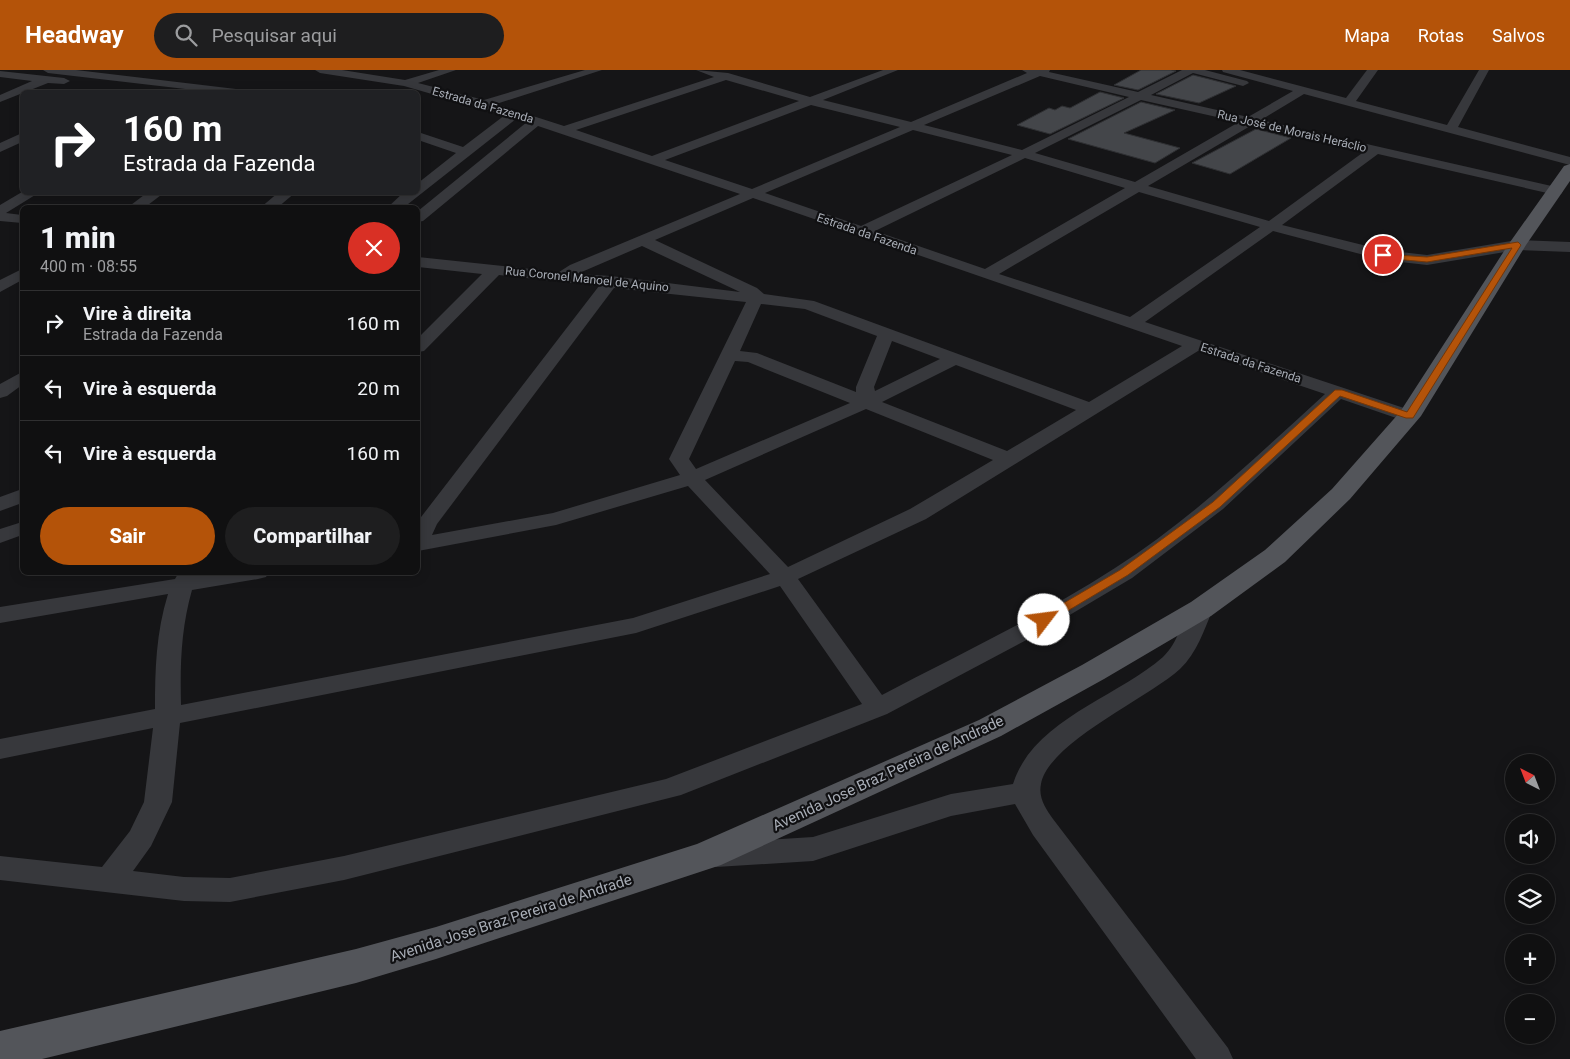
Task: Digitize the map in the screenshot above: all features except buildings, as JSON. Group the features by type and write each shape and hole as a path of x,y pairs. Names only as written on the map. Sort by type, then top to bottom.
{"main road":[{"name":"Avenida Jose Braz Pereira de Andrade","path":"0,1050 356,966 436,943 708,855 990,728 1093,672 1201,609 1275,556 1317,518 1409,416 1518,245 1570,169"}],"street":[{"name":"Estrada da Fazenda","path":"320,70 405,83 484,104 1131,324 1409,416"},
{"path":"405,83 451,70"},
{"path":"484,104 597,70"},
{"path":"701,70 1024,154 1360,250 1410,259 1446,258 1518,245 1570,246"},
{"path":"565,130 746,70"},
{"path":"653,160 893,70"},
{"path":"861,232 1024,154 1191,70 1349,102 1570,160"},
{"path":"1227,70 1258,74 1299,93"},
{"path":"1349,102 1373,70"},
{"path":"1451,129 1484,70"},
{"path":"562,277 576,268 914,126 1038,71"},
{"name":"Rua José de Morais Heráclio","path":"1038,71 1138,96 1556,192"},
{"path":"0,74 47,75 214,90"},
{"path":"0,99 47,75 138,90"},
{"path":"986,275 1299,93"},
{"path":"420,187 514,114"},
{"path":"420,216 536,121"},
{"path":"420,137 465,152"},
{"path":"0,148 20,138"},
{"path":"1131,324 1271,226 1374,150"},
{"path":"434,157 451,163"},
{"path":"0,211 28,195"},
{"path":"138,205 154,195"},
{"path":"271,205 285,195"},
{"path":"398,205 409,195"},
{"path":"0,216 20,219"},
{"path":"642,240 748,288 757,296 679,459 692,478 785,577 878,708"},
{"name":"Rua Coronel Manoel de Aquino","path":"420,262 757,296 808,304 1090,409"},
{"path":"420,345 495,270"},
{"path":"0,287 20,275"},
{"path":"420,539 427,524 611,282"},
{"path":"867,402 865,387 887,332"},
{"path":"0,748 636,625 785,577 918,514 1196,345"},
{"path":"729,355 751,357 1009,459"},
{"path":"420,543 556,520 692,478 867,402 957,358"},
{"path":"0,392 20,378"},
{"path":"0,868 110,879 184,889 230,890 344,868 671,788 878,708 1028,629 1124,573 1216,505 1338,392"},
{"path":"0,505 20,496"},
{"path":"0,536 20,529"},
{"path":"0,615 187,579 228,575"},
{"path":"110,879 141,838 158,802 168,716 167,657 172,619 187,579"},
{"path":"1201,609 1189,640 1173,662 1138,689 1060,738 1043,753 1031,770 1026,792 1028,801 1043,827 1216,1059"},
{"path":"708,855 813,849 951,804 1026,792"}],"route":[{"path":"1044,620 1124,573 1216,505 1338,392 1409,416 1518,245 1427,260 1383,255"}]}
